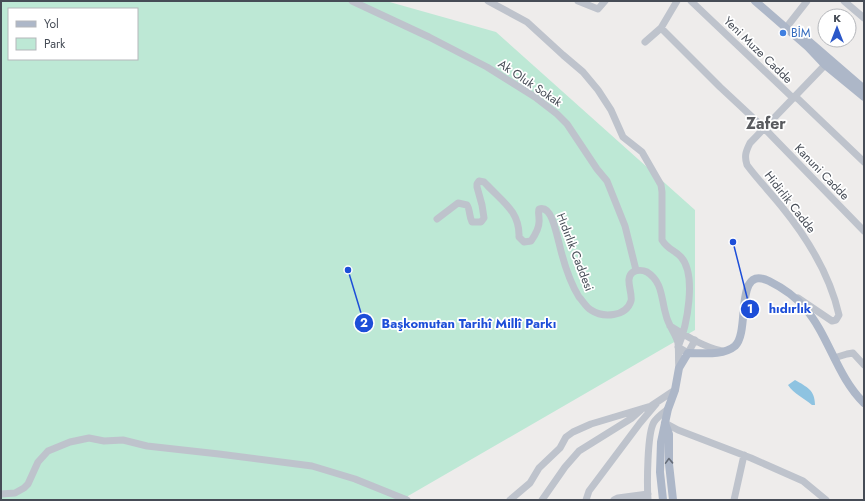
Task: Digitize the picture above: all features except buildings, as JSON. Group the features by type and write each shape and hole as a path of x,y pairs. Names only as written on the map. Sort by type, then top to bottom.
{"main road":[{"path":"754,1 864,97"},
{"path":"762,1 864,89"},
{"path":"663,500 660,472 660,442 668,409 675,390 678,368 688,354 715,353 724,351 736,345 743,329 745,296 750,280 756,278 764,279 786,291 798,300 808,312 850,386 864,403"},
{"path":"665,423 669,434 669,464 672,500"}],"street":[{"name":"Ak Oluk Sokak","path":"352,1 429,37 487,67 535,97 557,114 567,124 597,169 607,181 625,226 636,270"},
{"path":"488,1 527,22 583,72 598,90 611,110 623,137 642,152 649,163 661,185 662,240 666,246 681,257 690,281 683,334 678,347"},
{"path":"578,1 598,9 605,1"},
{"path":"646,42 661,28 677,1"},
{"name":"Yeni Muze Cadde","path":"691,1 864,162"},
{"path":"789,24 807,1"},
{"path":"844,1 864,18"},
{"name":"Kanuni Cadde","path":"661,28 720,87 764,128 864,231"},
{"name":"Hidirlik Cadde","path":"786,291 832,321 838,319 839,315 831,287 816,255 783,208 747,165 745,159 746,152 750,143 825,64"},
{"name":"Hıdırlık Caddesi","path":"437,219 458,203 469,207 469,216 472,222 481,222 484,218 484,213 477,184 479,181 484,182 513,212 519,227 519,237 524,242 531,240 536,234 539,226 539,209 545,209 552,219 563,258 578,294 591,310 600,314 616,314 627,307 631,302 632,294 629,277 636,270"},
{"path":"636,270 644,270 652,275 661,289 666,315 678,342 678,368"},
{"path":"670,326 694,340 714,349 724,351"},
{"path":"678,347 688,354 694,340"},
{"path":"834,358 853,353 864,365"},
{"path":"510,500 530,483 539,468 560,448 566,437 572,432 591,424 641,409 658,401 675,390"},
{"path":"586,500 589,491 658,401"},
{"path":"542,500 565,467 579,452 632,418 641,409"},
{"path":"614,500 618,498 648,497 648,456 652,426 660,414 668,409"},
{"path":"665,423 678,430 744,455 803,481 826,500"},
{"path":"1,494 15,492 24,488 28,484 38,462 48,451 70,442 88,438 104,441 123,440 148,446 312,466 355,479 407,500"},
{"path":"734,500 744,455"}],"green space":[{"path":"1,1 386,1 496,32 695,210 695,330 408,496 406,500 1,500"}],"water":[{"path":"795,380 807,387 812,392 815,405 812,405 790,388 788,385"}],"place":[{"name":"BİM","path":"783,33"},
{"name":"hıdırlık","path":"733,242"},
{"name":"Başkomutan Tarihî Millî Parkı","path":"348,270"}],"district":[{"name":"Zafer","path":"766,123"}]}
